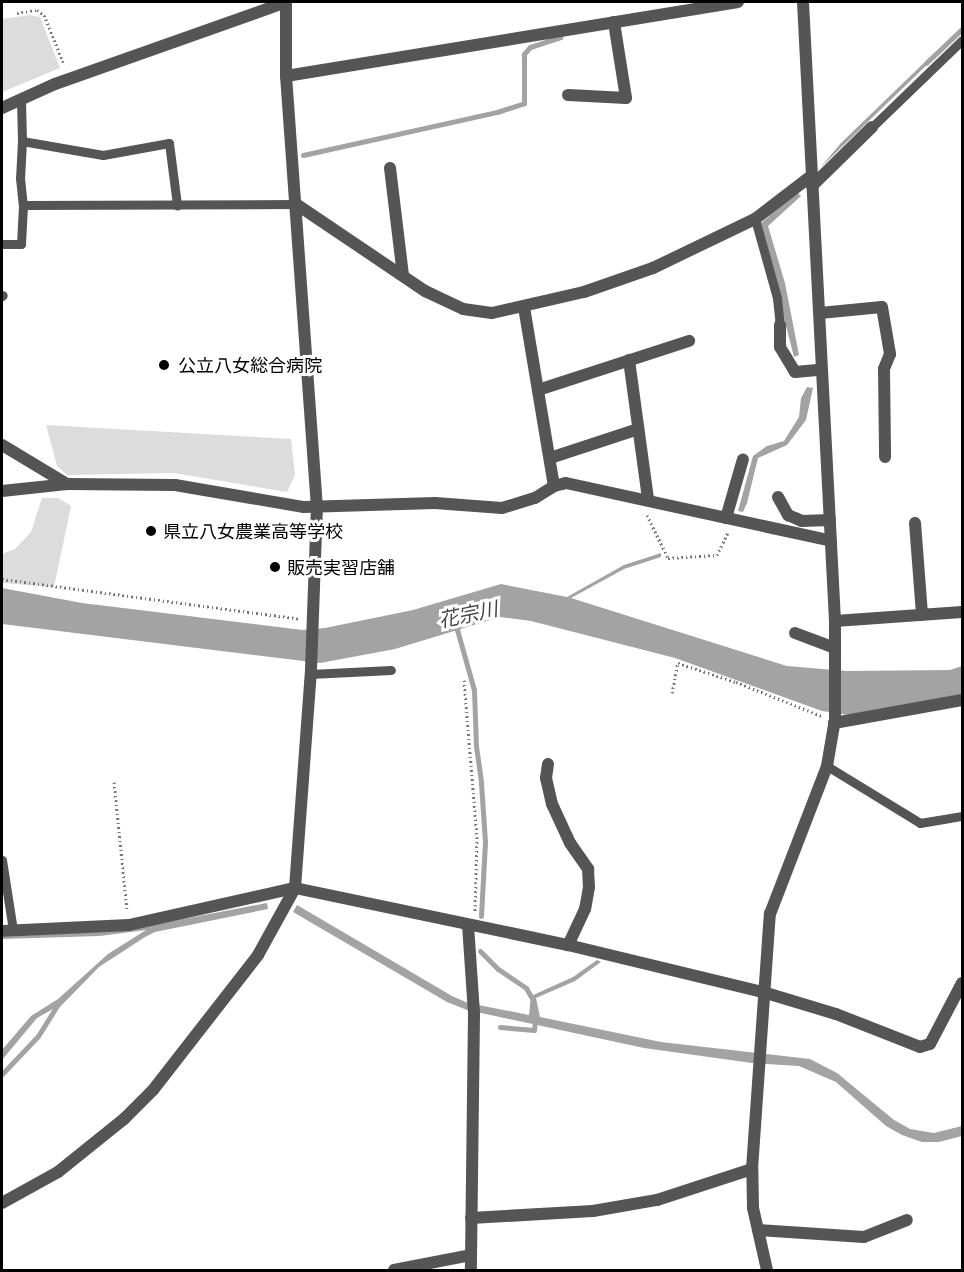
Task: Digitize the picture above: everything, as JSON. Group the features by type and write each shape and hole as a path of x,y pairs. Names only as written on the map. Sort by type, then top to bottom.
{"street":[{"path":"2,108 55,84 286,2 286,76 317,508 307,622 310,671 296,888 258,955 153,1090 124,1119 58,1172 2,1203"},
{"path":"286,76 738,2"},
{"path":"766,1270 753,1209 752,1169 770,914 827,766 835,721 835,621 820,370 820,313 803,2"},
{"path":"568,95 626,98 614,22"},
{"path":"296,204 425,291 463,309 492,313 623,281 754,219 811,181 872,127"},
{"path":"390,168 402,275"},
{"path":"524,307 554,486"},
{"path":"820,313 882,307 890,354 884,369 885,457"},
{"path":"780,325 780,347 795,372 820,370"},
{"path":"538,390 688,341"},
{"path":"629,360 648,499"},
{"path":"550,458 638,429"},
{"path":"2,445 67,484"},
{"path":"730,519 743,459"},
{"path":"2,491 67,484 175,485 317,508 435,503 502,508 535,498 554,486 566,483 648,499 831,542"},
{"path":"778,497 788,514 802,521 830,520"},
{"path":"915,523 922,615"},
{"path":"835,621 963,612"},
{"path":"795,633 836,648"},
{"path":"835,721 963,700"},
{"path":"548,764 546,778 552,804 570,843 588,869 590,887 585,909 568,945"},
{"path":"7,931 129,925 296,888 568,945 763,992 836,1014 920,1047 930,1044 963,983"},
{"path":"471,926 474,1008 471,1270"},
{"path":"471,1218 593,1211 657,1200 752,1169"},
{"path":"758,1230 864,1237 908,1220"},
{"path":"394,1270 471,1255"}],"lane":[{"path":"872,127 963,40"},
{"path":"2,244 21,244 23,206 20,178 21,100"},
{"path":"22,141 103,155 168,142 177,205"},
{"path":"23,206 296,204"},
{"path":"754,219 777,298 780,325"},
{"path":"310,671 391,670"},
{"path":"827,766 920,823 963,816"},
{"path":"2,860 7,931"}],"path":[{"path":"17,13 37,10 44,15 63,62"},
{"path":"634,496 650,519 668,558 717,555 730,519"},
{"path":"2,579 307,622"},
{"path":"672,693 678,663 736,682 835,721"},
{"path":"464,680 477,837 471,926"},
{"path":"114,782 129,925"}],"shaded area":[{"path":"30,15 40,17 60,68 2,92 2,19"},
{"path":"46,425 291,439 295,475 287,492 174,473 67,475 57,466"},
{"path":"42,498 58,498 71,506 54,587 2,583 2,554 15,549 31,532"}],"water":[{"path":"929,58 932,60 820,168 841,143"},
{"path":"797,192 801,196 768,226 785,283 799,355 794,357 760,224"},
{"path":"807,387 813,388 806,420 787,445 758,458 747,503 743,512 738,511 753,456 767,446 784,441 799,417 801,398"},
{"name":"花宗川","path":"661,553 661,557 624,569 571,598 787,666 846,671 950,670 962,666 962,695 849,715 822,711 675,658 531,621 500,617 395,649 320,663 2,624 2,588 82,603 302,630 325,628 413,610 501,584 567,597 624,565"},
{"path":"267,903 268,909 155,932 145,937 99,967 56,1011 53,1009 37,1018 2,1060 2,1050 31,1016 58,999 108,954 146,930 100,936 2,939 2,937 126,930"},
{"path":"297,905 452,996 468,1003 529,1015 531,996 573,977 597,960 601,962 575,981 536,998 540,1017 661,1042 810,1059 837,1073 894,1120 910,1129 934,1133 962,1126 962,1136 939,1142 922,1142 902,1135 886,1126 836,1082 799,1066 752,1063 644,1048 467,1010 447,1002 293,912"}],"waterway":[{"path":"926,63 962,29"},
{"path":"303,155 497,112 524,103 524,54 530,47 560,37"},
{"name":"花宗川","path":"456,626 474,690 476,746 485,842 481,916"},
{"path":"480,951 498,969 526,988 533,1000"},
{"path":"2,1074 38,1036 57,1005"},
{"path":"500,1027 534,1030 535,1020"}],"place":[{"name":"公立八女総合病院","path":"164,365"},
{"name":"県立八女農業高等学校","path":"151,531"},
{"name":"販売実習店舗","path":"275,567"}]}
